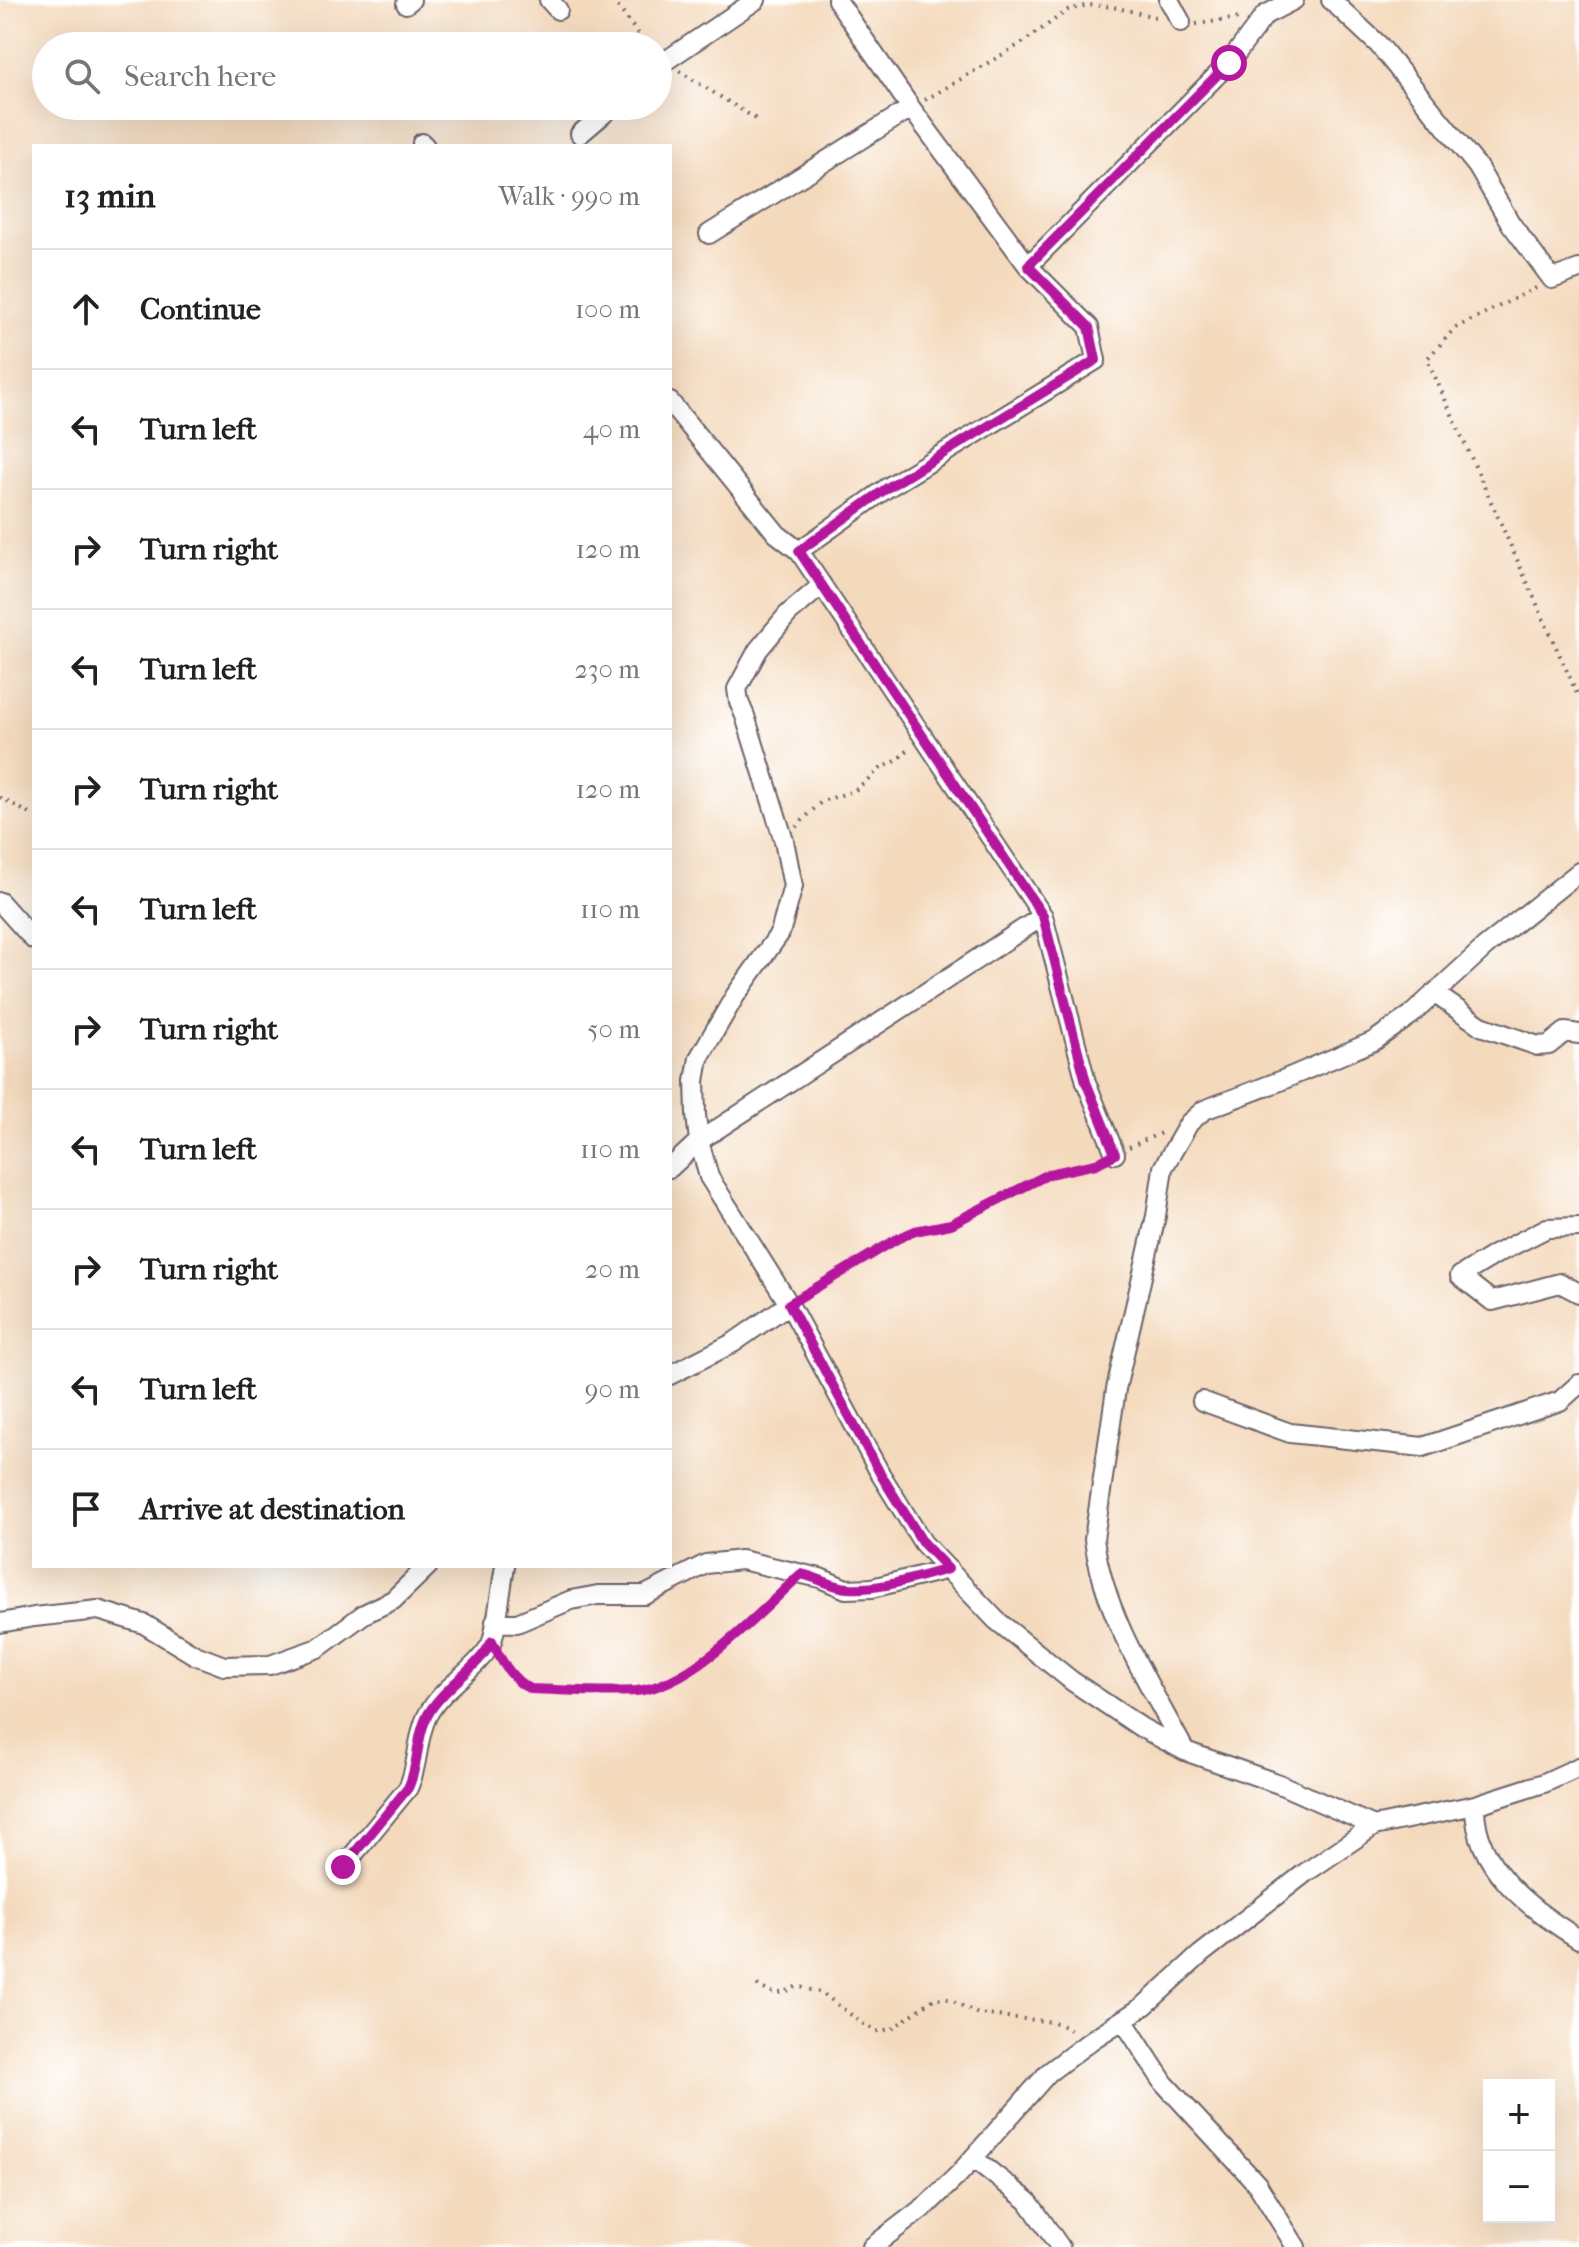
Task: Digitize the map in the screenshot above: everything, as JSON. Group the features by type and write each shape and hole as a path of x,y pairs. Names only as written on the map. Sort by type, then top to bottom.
{"street":[{"path":"672,56 756,0"},
{"path":"799,551 887,488 1096,360 1089,327 1028,266 911,108 837,0"},
{"path":"1169,0 1181,22"},
{"path":"1028,266 1229,63 1265,15 1294,0"},
{"path":"1331,0 1379,45 1477,166 1511,224 1552,279 1579,269"},
{"path":"709,234 911,108"},
{"path":"580,134 596,120"},
{"path":"672,404 777,534 799,551 1043,916 1086,1082 1115,1154"},
{"path":"822,585 788,614 758,650 737,689 784,841 793,886 780,933 735,996 699,1058 695,1081 699,1141 709,1177 789,1304 881,1475 923,1543 996,1620 1072,1681 1142,1728 1185,1751 1279,1784 1374,1826"},
{"path":"1185,1751 1121,1630 1097,1564 1094,1539 1116,1389 1156,1216 1163,1168 1189,1123 1204,1110 1374,1041 1411,1015 1485,947 1579,872"},
{"path":"0,902 32,938"},
{"path":"672,1166 699,1141 1043,916"},
{"path":"1434,993 1481,1026 1538,1046 1549,1045 1565,1032 1579,1034"},
{"path":"1579,1227 1547,1228 1460,1276 1492,1301 1560,1283 1579,1293"},
{"path":"672,1374 733,1343 789,1304"},
{"path":"1202,1401 1290,1433 1423,1447 1560,1401 1579,1384"},
{"path":"495,1622 517,1623 571,1600 598,1595 645,1595 706,1564 752,1560 820,1578 846,1589 872,1588 948,1569"},
{"path":"0,1623 98,1610 144,1624 195,1655 224,1666 270,1665 318,1648 364,1614 393,1600 426,1568"},
{"path":"343,1867 408,1788 414,1776 418,1737 428,1714 440,1696 475,1664 492,1641 505,1568"},
{"path":"872,2247 928,2204 1048,2073 1164,1989 1201,1954 1305,1873 1374,1826 1475,1805 1544,1783 1579,1767"},
{"path":"1475,1805 1475,1823 1482,1848 1496,1871 1537,1910 1579,1939"},
{"path":"1123,2020 1164,2083 1257,2184 1296,2247"},
{"path":"973,2158 1028,2201 1060,2247"}],"path":[{"path":"613,0 637,32"},
{"path":"911,108 1022,43 1068,10 1088,5 1113,7 1195,24 1265,15"},
{"path":"672,68 756,119"},
{"path":"1552,279 1455,328 1427,359 1579,698"},
{"path":"784,841 822,801 854,791 910,748"},
{"path":"0,797 32,815"},
{"path":"789,1304 897,1239 915,1231 951,1224 1049,1174 1096,1164 1145,1139 1189,1123"},
{"path":"492,1641 497,1654 525,1687 637,1691 659,1686 708,1660 801,1574"},
{"path":"757,1985 772,1994 780,1994 797,1986 822,1993 866,2026 878,2031 892,2029 935,1998 949,1999 978,2014 1054,2022 1093,2039"}],"route":[{"path":"343,1867 408,1788 414,1776 418,1737 428,1714 440,1696 475,1664 492,1641 497,1654 525,1687 637,1691 659,1686 708,1660 801,1574 846,1589 872,1588 948,1569 923,1543 881,1475 789,1304 897,1239 915,1231 951,1224 1049,1174 1096,1164 1115,1154 1086,1082 1043,916 799,551 887,488 1096,360 1089,327 1028,266 1229,63"}]}
